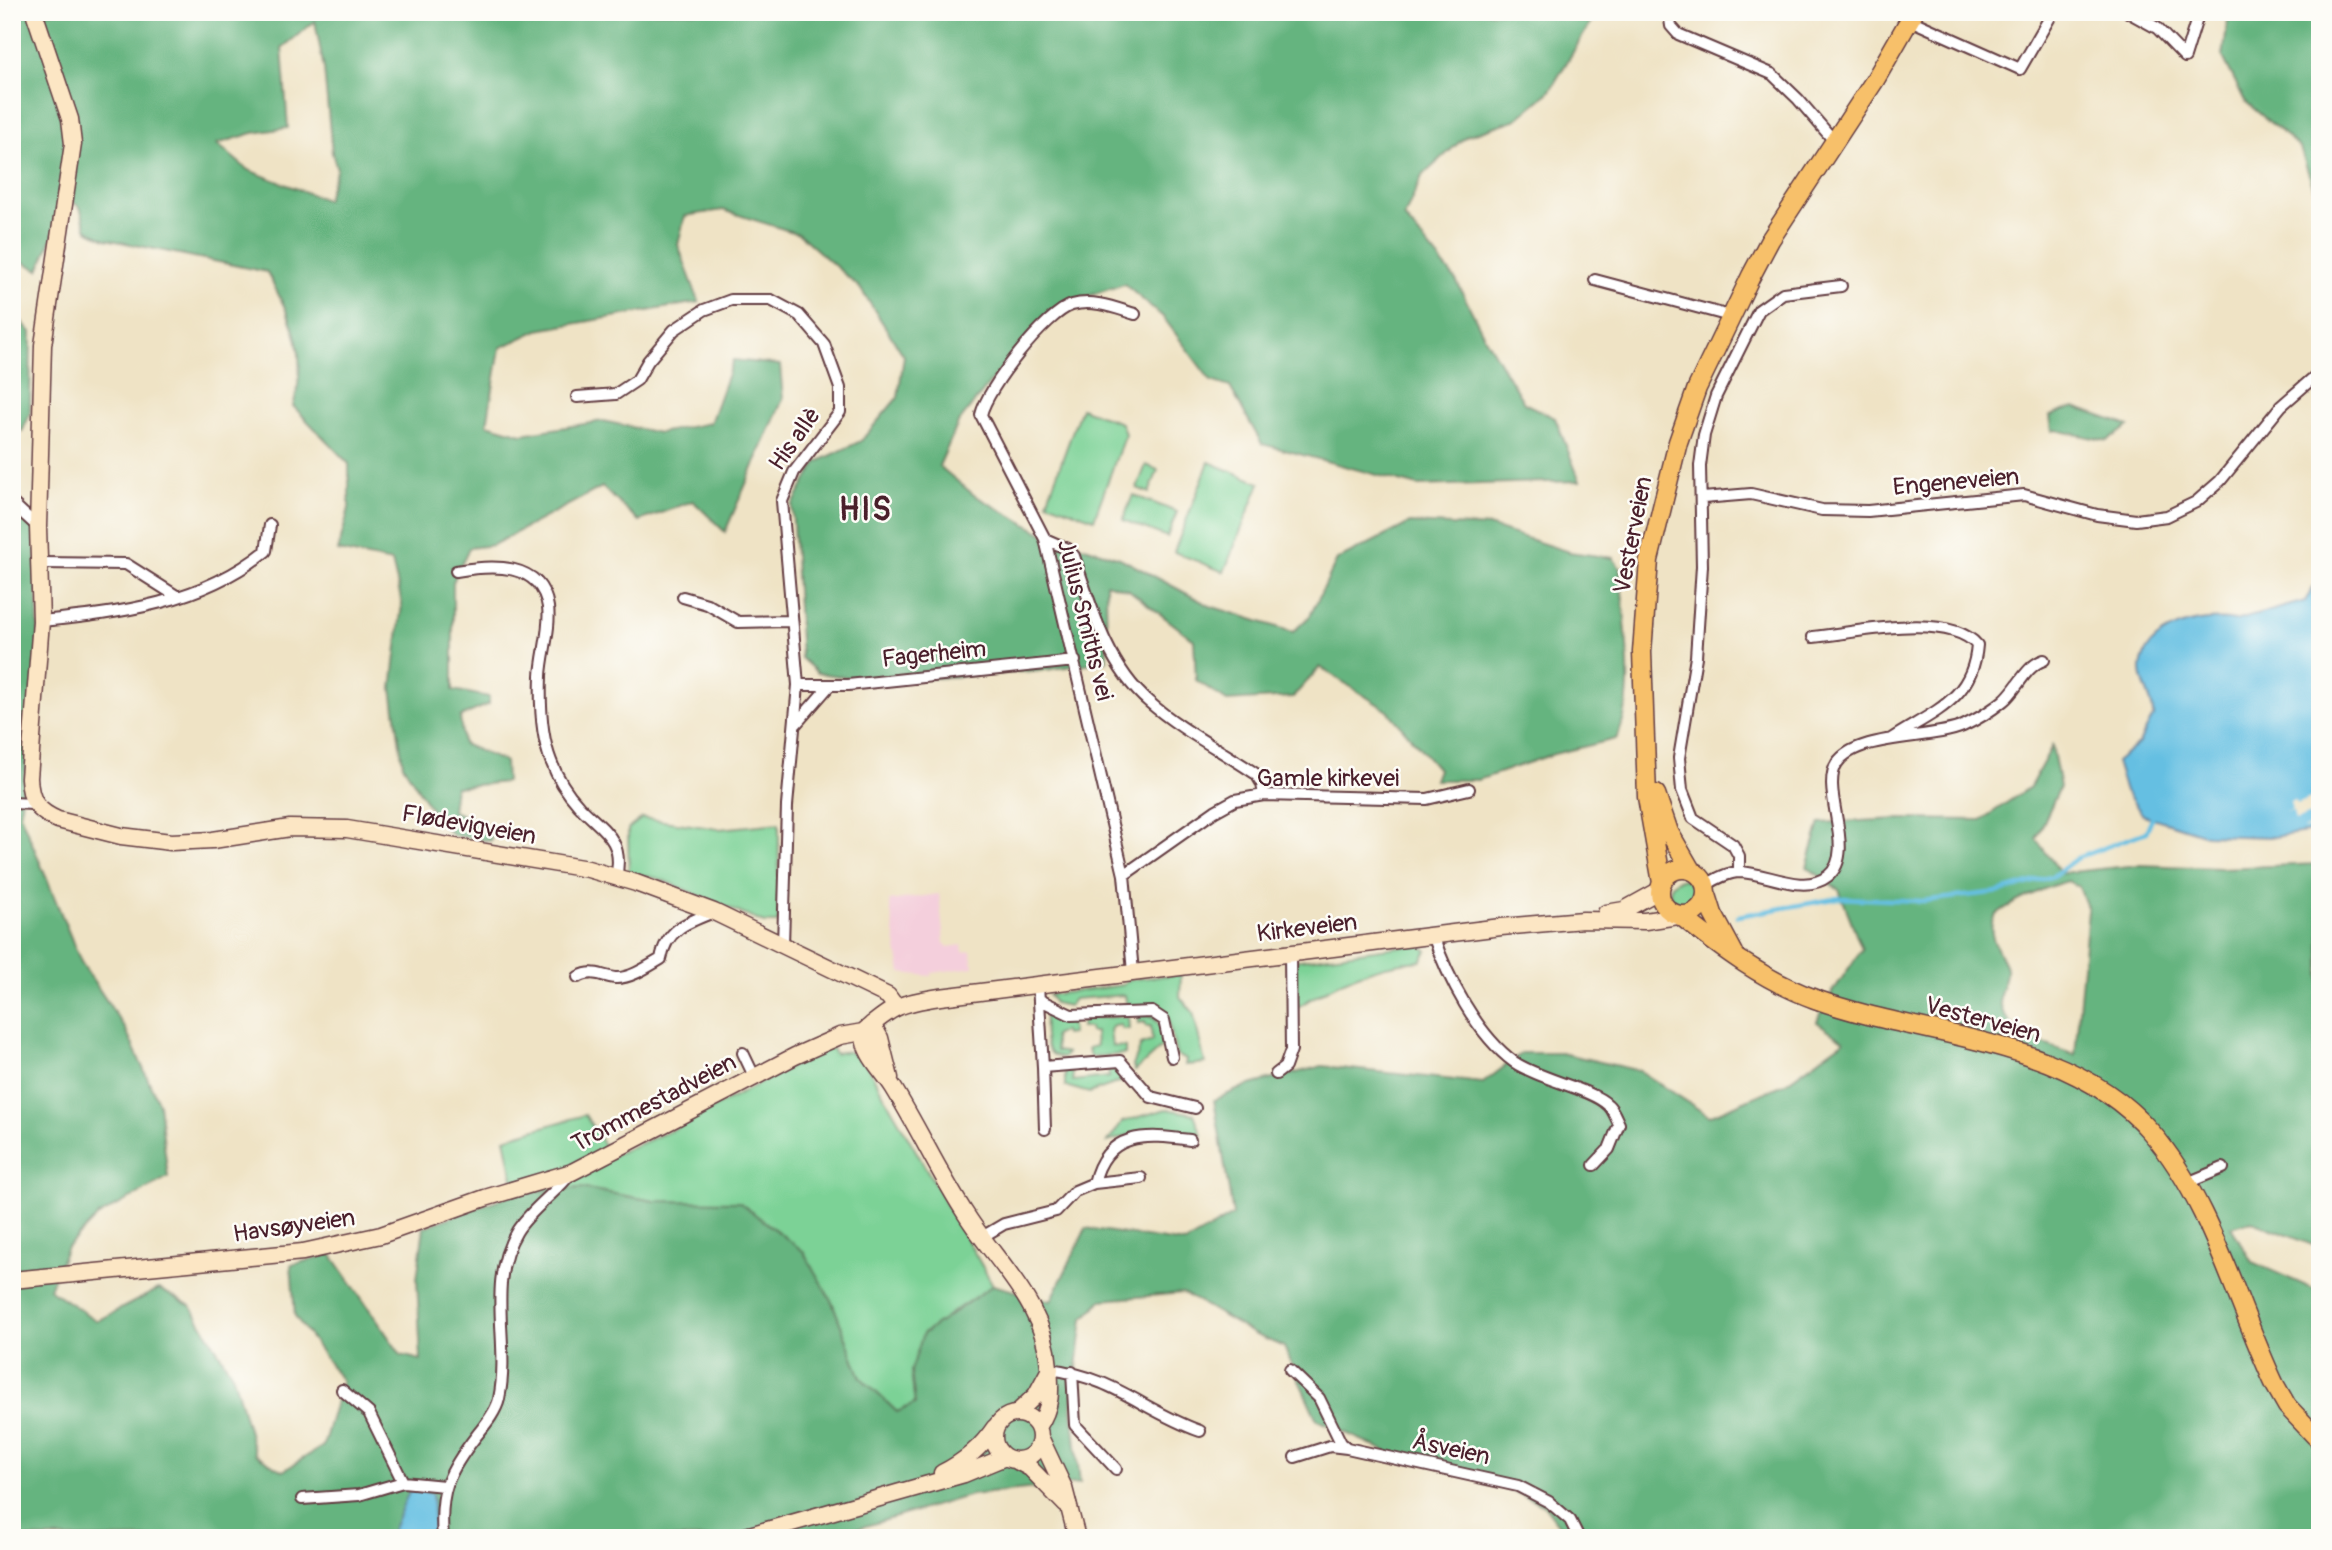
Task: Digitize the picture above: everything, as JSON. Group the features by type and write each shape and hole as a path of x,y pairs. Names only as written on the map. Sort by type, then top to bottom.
{"main road":[{"path":"33,804 29,778 41,621 38,527 43,345 73,144 70,119 34,12"},
{"name":"Vesterveien","path":"1661,886 1647,797 1642,652 1650,560 1678,442 1698,388 1730,316 1770,240 1835,142 1912,16"},
{"name":"Vesterveien","path":"1648,775 1669,832 1691,870"},
{"name":"Flødevigveien","path":"33,804 44,814 58,820 152,841 214,840 290,828 347,829 417,839 616,877 714,912 888,996 896,1007"},
{"path":"1691,870 1706,890 1701,908 1679,916 1666,909 1661,886 1671,872 1691,870"},
{"name":"Kirkeveien","path":"1583,920 1624,911 1661,886"},
{"name":"Vesterveien","path":"1706,890 1716,921 1734,953"},
{"name":"Vesterveien","path":"1679,916 1722,950 1734,953 1775,981 1815,999 2018,1052 2066,1070 2099,1089 2150,1130 2187,1183 2275,1385 2287,1406 2320,1441"},
{"name":"Kirkeveien","path":"867,1028 896,1007 914,1001 1039,993 1133,972 1433,935 1583,920 1645,921 1679,916"},
{"path":"739,1538 1010,1459 1030,1457 1039,1445 1039,1432 1052,1399 1047,1343 1037,1314 953,1194 891,1084 873,1062 864,1043 867,1028"},
{"name":"Trommestadveien","path":"572,1172 754,1076 840,1035 867,1028"},
{"name":"Havsøyveien","path":"12,1280 303,1252 348,1244 572,1172"},
{"path":"911,1489 960,1464 983,1444 1004,1417 1017,1413 1036,1395 1050,1369"},
{"path":"1017,1413 1030,1417 1039,1432 1064,1488 1077,1538"},
{"path":"995,1427 996,1448 1010,1459 1030,1468 1068,1507"}],"street":[{"path":"1669,12 1671,26 1678,34 1772,74 1835,142"},
{"name":"Vesterveien","path":"1912,16 2020,69 2053,12"},
{"path":"2129,12 2157,28 2185,57 2199,12"},
{"path":"1595,280 1730,316"},
{"path":"1739,872 1739,856 1733,845 1693,818 1682,790 1679,758 1696,657 1703,498 1700,466 1704,435 1716,396 1759,310 1783,293 1841,286"},
{"name":"His allè","path":"578,397 616,394 637,380 648,361 674,330 704,310 731,300 771,300 799,316 824,344 840,388 840,412 794,472 782,501 798,685 787,806 783,945"},
{"name":"Julius Smiths vei","path":"1133,972 1124,875 1045,539 981,415 983,405 1040,329 1069,305 1088,303 1135,314"},
{"name":"Engeneveien","path":"1703,498 1751,494 1822,510 1868,511 2024,495 2097,515 2136,520 2167,516 2196,502 2220,481 2281,406 2320,372"},
{"path":"12,503 38,527"},
{"path":"41,621 127,612 178,597 246,567 266,551 271,525"},
{"path":"1045,539 1068,549 1074,556 1099,626 1139,692 1183,726 1256,774 1262,783 1264,795"},
{"path":"41,563 126,564 178,597"},
{"path":"456,571 502,567 520,571 543,589 548,608 541,677 546,746 557,775 569,793 612,838 620,861 616,877"},
{"path":"683,597 707,604 738,622 791,621"},
{"path":"1813,637 1929,626 1954,629 1970,636 1977,645 1976,667 1965,687 1886,742"},
{"path":"1706,890 1739,872 1803,884 1829,875 1837,864 1839,846 1832,773 1838,761 1848,752 1961,727 2005,700 2037,662 2044,660"},
{"name":"Fagerheim","path":"798,685 830,685 1075,661"},
{"path":"796,724 830,685"},
{"name":"Gamle kirkevei","path":"1124,875 1235,800 1264,795 1427,799 1469,789"},
{"name":"Flødevigveien","path":"12,803 33,804"},
{"path":"578,977 596,972 615,978 624,977 648,966 662,958 664,943 676,929 714,912"},
{"path":"1433,935 1444,967 1466,1004 1507,1055 1539,1076 1608,1104 1619,1124 1609,1149 1594,1165"},
{"path":"1276,1074 1285,1067 1291,1049 1290,953"},
{"path":"1039,993 1071,1015 1152,1012 1164,1020 1172,1057"},
{"path":"1039,993 1045,1129"},
{"path":"743,1053 754,1076"},
{"path":"1043,1067 1120,1061 1152,1097 1195,1108"},
{"path":"1094,1183 1104,1154 1119,1143 1155,1135 1190,1140"},
{"path":"2187,1183 2223,1168"},
{"name":"Trommestadveien","path":"444,1486 499,1400 498,1302 503,1262 518,1230 572,1172"},
{"path":"982,1237 1004,1224 1056,1210 1075,1191 1094,1183 1141,1178"},
{"path":"1050,1369 1091,1376 1126,1392 1174,1422 1200,1432"},
{"path":"1290,1370 1319,1398 1342,1443 1348,1448"},
{"path":"1072,1372 1076,1425 1116,1469"},
{"path":"342,1390 369,1413 403,1482"},
{"name":"Åsveien","path":"1295,1457 1330,1446 1348,1448 1518,1486 1549,1502 1570,1520 1579,1538"},
{"path":"302,1499 359,1495 403,1482 444,1486 443,1538"}],"shaded area":[{"path":"939,894 944,943 948,947 962,945 963,952 971,951 973,967 932,973 931,976 901,973 889,901"}],"green space":[{"path":"12,12 1597,12 1549,92 1517,119 1466,136 1422,176 1404,217 1456,280 1484,336 1524,403 1555,418 1580,481 1418,486 1262,444 1230,387 1211,381 1163,317 1124,284 1068,303 1008,360 958,423 939,466 974,495 1046,535 1120,558 1210,606 1293,632 1310,616 1337,560 1410,523 1492,527 1569,552 1613,558 1620,568 1628,656 1627,701 1623,722 1616,739 1554,754 1478,780 1434,780 1438,769 1388,711 1320,667 1293,697 1227,701 1196,680 1194,640 1129,590 1106,583 1107,661 1046,670 881,682 818,673 801,658 792,506 817,462 861,441 898,397 904,356 860,288 799,234 723,210 685,216 678,245 699,302 538,330 500,348 487,424 522,434 603,421 659,433 710,423 733,360 780,365 783,399 725,532 693,501 639,521 602,487 493,545 469,548 453,582 453,690 489,697 489,704 460,717 463,744 505,762 506,782 455,787 452,811 495,827 490,841 453,835 439,822 403,765 392,689 402,603 392,562 338,551 349,508 349,464 293,406 300,369 299,352 291,321 267,272 106,239 87,230 80,207 63,195 53,236 39,270 12,257","holes":["315,21 324,69 332,153 337,169 326,200 248,170 217,144 253,133 288,128 282,48"]},
{"path":"2229,12 2320,12 2320,192 2315,192 2300,148 2245,101 2223,57"},
{"path":"12,311 31,332 30,414 22,432 12,427"},
{"path":"2074,407 2129,426 2107,441 2052,431 2050,416"},
{"path":"1081,408 1121,423 1125,434 1094,519 1047,502"},
{"path":"1209,462 1260,483 1224,572 1174,552"},
{"path":"1146,465 1158,470 1149,493 1137,488"},
{"path":"1133,495 1177,512 1167,537 1123,520"},
{"path":"12,507 35,523 39,654 20,814 81,962 126,1030 159,1104 168,1177 97,1217 67,1247 49,1289 97,1321 159,1289 191,1306 233,1376 255,1454 283,1471 323,1446 342,1381 295,1316 291,1265 331,1254 401,1355 421,1360 417,1279 424,1227 516,1193 581,1188 654,1201 739,1202 803,1251 832,1302 861,1378 897,1412 915,1404 911,1371 923,1334 993,1285 1051,1301 1086,1228 1185,1243 1233,1215 1214,1100 1246,1086 1322,1066 1483,1083 1522,1053 1561,1053 1640,1071 1709,1116 1784,1084 1844,1041 1817,1022 1823,1006 1862,949 1839,890 1807,867 1820,823 1899,819 1981,820 2030,787 2052,746 2060,787 2036,839 2061,873 2139,865 2220,868 2320,864 2320,1248 2252,1221 2231,1227 2252,1262 2320,1292 2320,1538 1569,1538 1543,1504 1469,1473 1390,1453 1317,1420 1284,1347 1254,1334 1183,1293 1102,1300 1083,1319 1072,1408 1080,1483 971,1495 825,1538 12,1538","holes":["2069,881 2079,887 2088,910 2075,1055 2027,1036 2007,1019 2000,996 2006,969 1994,943 1992,925 1993,919 2005,908 2041,891"]},
{"path":"642,818 719,829 779,823 778,923 764,923 660,879 629,873 628,829"},
{"path":"1683,879 1692,883 1696,892 1692,901 1683,905 1674,901 1670,892 1674,883"},
{"path":"1419,944 1427,951 1421,961 1386,966 1354,976 1293,1010 1292,961"},
{"path":"1181,974 1180,997 1193,1012 1205,1063 1185,1065 1186,1060 1176,1054 1169,1023 1127,1007 1125,995 1074,999 1069,1006 1054,1003 1049,995 1123,985 1127,980"},
{"path":"1053,1012 1070,1020 1072,1034 1065,1035 1064,1031 1054,1036 1056,1051 1067,1053 1063,1058 1050,1052 1045,1041 1045,1013"},
{"path":"1139,1015 1151,1017 1159,1023 1166,1043 1135,1071 1133,1066 1141,1045 1152,1041 1151,1026 1146,1026 1145,1022 1138,1023"},
{"path":"1128,1016 1129,1029 1122,1029 1121,1025 1113,1026 1110,1030 1112,1046 1125,1047 1125,1054 1090,1057 1088,1048 1096,1046 1095,1032 1090,1032 1089,1028 1081,1028 1082,1019"},
{"path":"830,1046 835,1054 852,1053 866,1064 993,1285 948,1315 911,1371 915,1404 897,1412 861,1378 832,1302 654,1201 581,1188 516,1193 505,1138 585,1115 611,1156 672,1130"},
{"path":"1108,1067 1118,1068 1128,1079 1089,1093 1065,1086 1065,1072 1072,1071 1073,1081 1109,1077"},
{"path":"1166,1109 1194,1114 1202,1135 1153,1132 1133,1134 1108,1142 1122,1122"}],"water":[{"path":"2320,570 2320,830 2273,837 2206,835 2143,815 2125,791 2116,762 2139,743 2153,716 2141,674 2145,654 2164,634 2192,622 2235,621 2305,601"},
{"path":"410,1489 432,1493 435,1538 385,1538 392,1531"}],"pier":[{"path":"2311,798 2320,798 2313,802 2315,811 2320,810 2316,813 2319,827 2303,829 2314,824 2311,814 2295,820 2293,811 2284,812 2292,810 2290,802 2295,800 2296,804"}],"waterway":[{"path":"1738,916 1839,898 1922,901 1999,892 2053,876 2077,858 2146,832 2152,818"}],"district":[{"name":"HIS","path":"866,510"}]}
